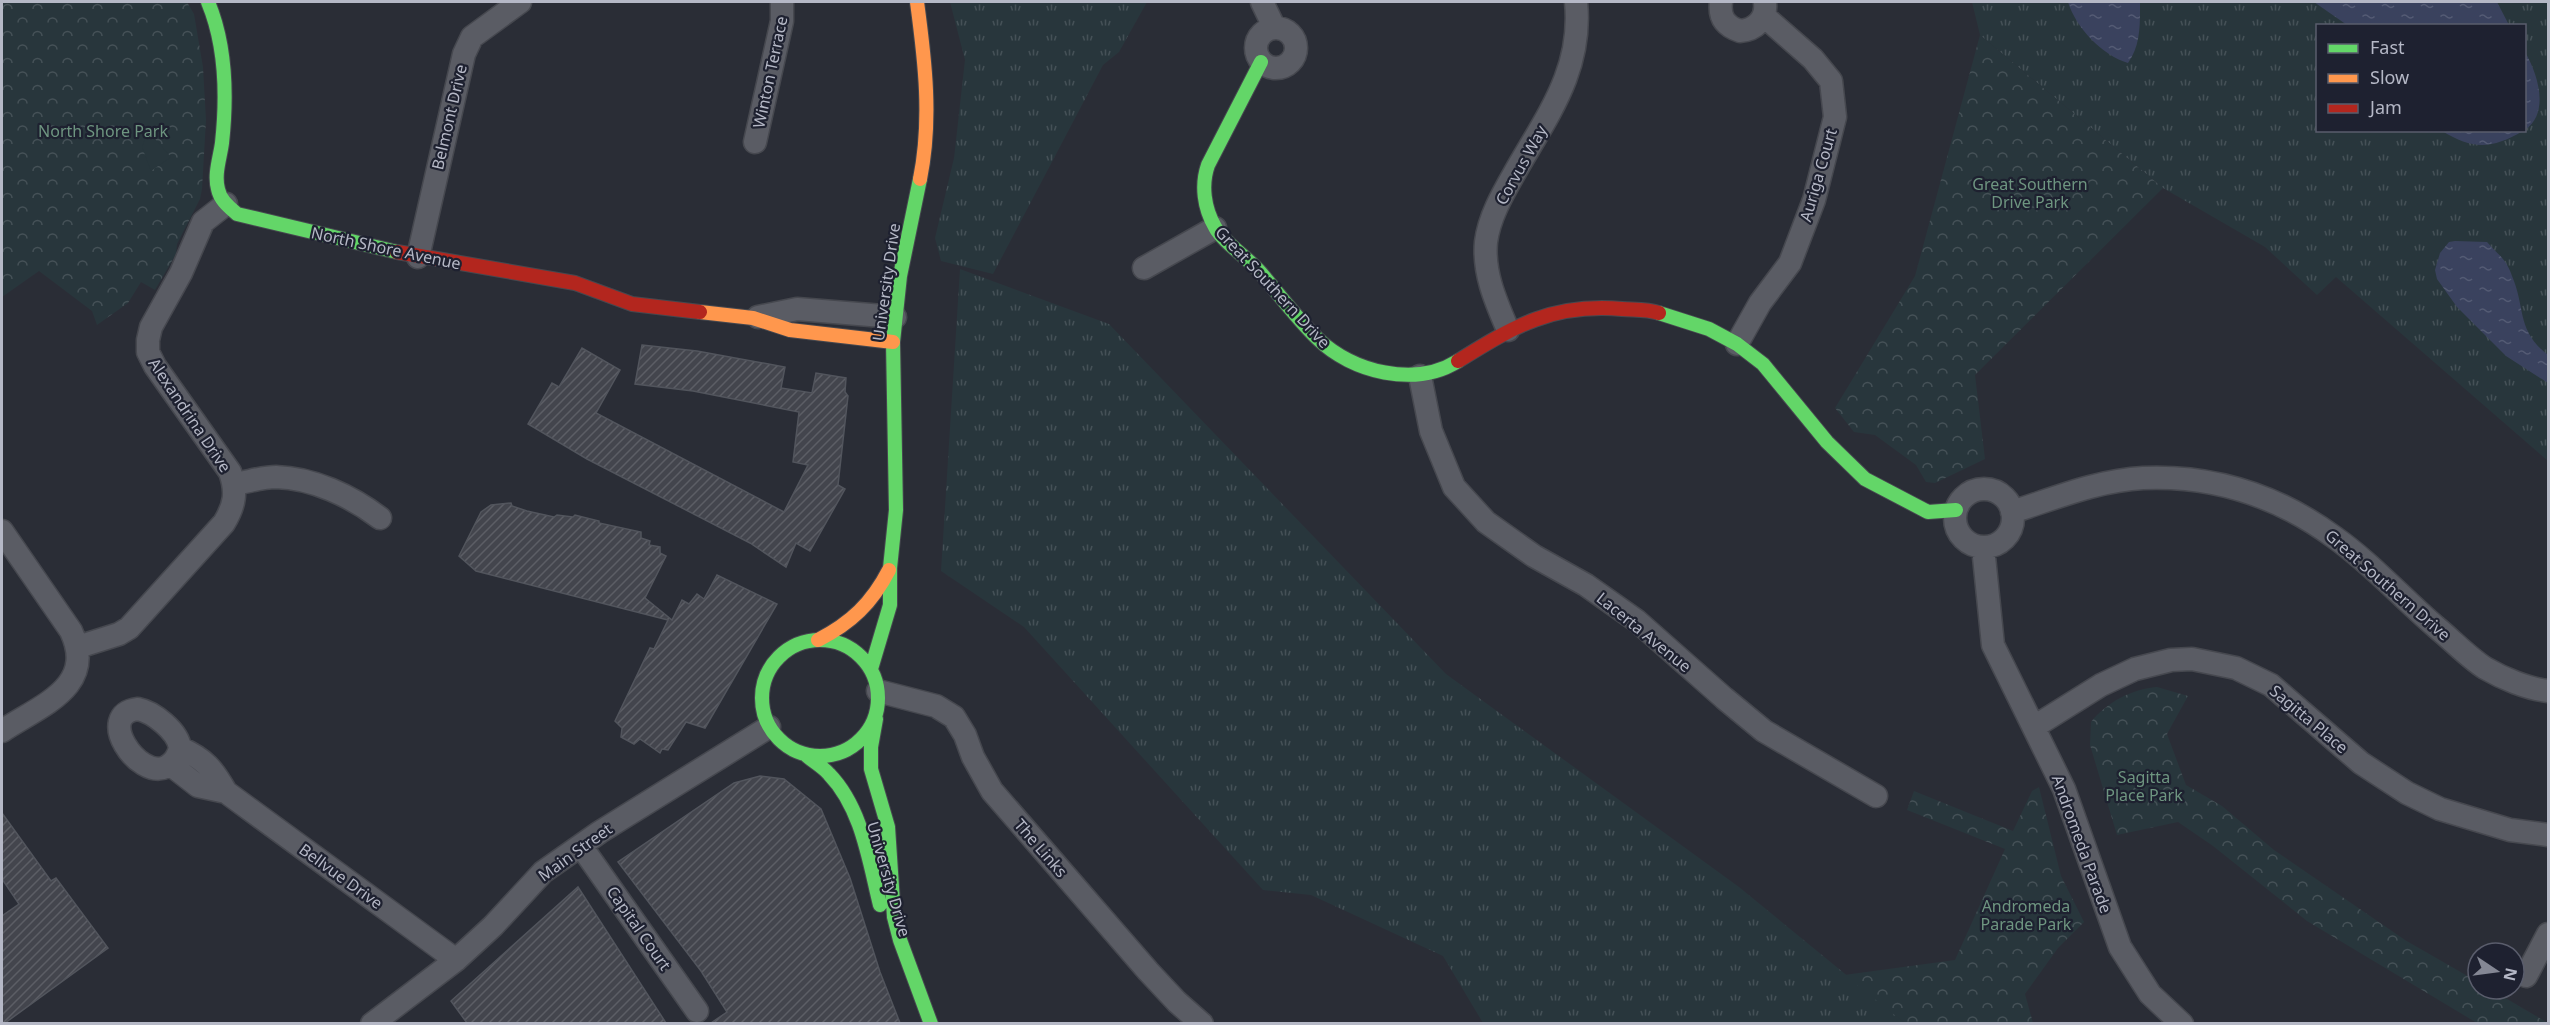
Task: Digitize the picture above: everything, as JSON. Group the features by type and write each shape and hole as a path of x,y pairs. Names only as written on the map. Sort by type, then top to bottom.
{"street":[{"path":"208,2 213,11 222,59 224,107 218,191 226,204"},
{"name":"Belmont Drive","path":"418,257 464,54 472,37 520,2"},
{"name":"Winton Terrace","path":"755,142 782,21 782,2"},
{"name":"University Drive","path":"871,669 891,605 890,568 896,510 893,342 900,276 922,170 927,115 926,66 917,2"},
{"path":"1262,2 1274,27"},
{"name":"Corvus Way","path":"1508,330 1495,300 1487,269 1486,243 1491,219 1505,190 1557,102 1570,70 1577,35 1576,2"},
{"name":"Auriga Court","path":"1721,2 1722,17 1732,28 1748,30 1755,27 1764,9 1813,59 1831,81 1835,117 1814,200 1790,263 1760,303 1737,344"},
{"path":"1274,27 1281,28 1292,35 1295,42 1295,55 1280,68 1267,66 1261,62 1255,50 1258,37 1262,32 1274,27"},
{"name":"Great Southern Drive","path":"1261,62 1220,138 1203,180 1207,210 1215,228 1255,266 1318,339 1342,358 1386,373 1420,376 1452,365 1508,330 1531,320 1562,312 1599,307 1652,311 1709,329 1737,344 1763,364 1827,442 1865,479 1928,512 1956,510"},
{"name":"North Shore Avenue","path":"226,204 237,214 250,219 418,257 575,283 632,304 753,318 790,330 893,342"},
{"name":"Alexandrina Drive","path":"78,647 119,634 129,628 224,523 232,509 234,484 230,472 155,366 148,352 151,327 181,273 203,222 226,204"},
{"path":"1144,268 1215,228"},
{"name":"North Shore Avenue","path":"753,318 797,309 895,317"},
{"name":"Lacerta Avenue","path":"1420,376 1431,431 1454,487 1486,522 1534,556 1586,585 1637,621 1724,699 1764,731 1876,796"},
{"path":"234,484 276,477 289,479 344,494 380,518"},
{"name":"Great Southern Drive","path":"2012,512 2105,485 2142,478 2198,480 2235,487 2270,499 2306,518 2336,538 2484,668 2537,690 2548,691"},
{"path":"1985,489 2002,496 2012,512 2012,521 2006,537 1992,546 1983,547 1966,542 1960,535 1956,528 1956,510 1967,495 1985,489"},
{"path":"2,531 71,631 78,647 79,662 68,686 2,731"},
{"name":"Andromeda Parade","path":"1983,547 1993,645 2064,789 2120,947 2150,994 2182,1023"},
{"name":"University Drive","path":"818,640 846,626 877,595 890,568"},
{"path":"818,640 834,641 849,646 861,656 871,669 878,691 877,714 869,730 858,743 842,753 825,757 807,756 792,750 779,740 770,727 763,708 763,688 769,670 782,654 798,644 818,640"},
{"name":"Sagitta Place","path":"2034,727 2101,685 2135,669 2171,660 2192,659 2236,668 2271,685 2361,763 2407,793 2440,809 2510,830 2548,835"},
{"name":"The Links","path":"878,691 936,706 954,717 992,791 1148,971 1177,1002 1202,1023"},
{"name":"University Drive","path":"877,714 871,747 871,769 888,827 894,917 911,973 931,1023"},
{"name":"Main Street","path":"372,1023 456,960 493,926 543,872 770,727"},
{"name":"Bellvue Drive","path":"175,757 193,754 212,768 226,792 456,960"},
{"name":"University Drive","path":"807,756 832,777 850,804 862,837 903,987 919,1023"},
{"name":"Capital Court","path":"581,846 697,1011"},
{"path":"2526,976 2548,934"}],"green space":[{"name":"North Shore Park","path":"2,2 187,2 194,14 203,67 206,120 200,199 177,244 176,254 155,290 141,282 128,303 97,325 92,311 39,271 2,297"},
{"path":"950,2 1147,2 1119,52 1103,65 993,274 941,261 935,238 954,158 965,60"},
{"path":"1972,2 2548,2 2548,461 2336,277 2317,295 2265,247 2163,188 1980,35"},
{"name":"Great Southern Drive Park","path":"1980,35 2163,188 1975,375 1985,459 1935,483 1926,482 1916,465 1875,435 1854,432 1835,408 1915,276"},
{"path":"145,139 155,139 171,157 151,171 142,147"},
{"path":"960,269 1109,324 1446,674 1739,887 1905,1023 1483,1023 1443,956 1311,895 1263,890 1024,627 941,571"},
{"name":"Sagitta Place Park","path":"2157,687 2188,696 2167,734 2186,785 2222,806 2274,850 2405,940 2466,975 2466,1001 2510,1001 2548,1023 2477,1023 2307,921 2213,846 2178,822 2117,835 2090,745 2091,722 2112,703 2138,690"},
{"name":"Andromeda Parade Park","path":"2039,787 2061,876 2084,922 2058,948 2025,994 2033,1023 1905,1023 1844,975 1955,960 2005,849 1907,810 1914,791 2013,831 2032,791"}],"water":[{"path":"2068,2 2140,2 2138,41 2128,63 2109,54 2091,39 2077,21"},
{"path":"2314,2 2497,2 2508,24 2346,24"},
{"path":"2526,54 2534,71 2539,93 2537,114 2533,123 2526,129"},
{"path":"2444,132 2521,132 2502,141 2482,145 2463,142"},
{"path":"2449,242 2487,242 2507,265 2516,288 2526,328 2538,346 2548,355 2548,383 2506,356 2457,307 2437,279 2435,270 2440,253"}],"building":[{"path":"642,345 697,351 785,367 781,388 812,393 816,373 846,378 845,392 848,396 838,485 845,489 810,551 796,543 786,567 750,543 587,459 528,424 552,383 559,387 582,348 620,370 596,413 784,512 808,465 793,462 799,412 693,391 635,384"},
{"path":"511,503 512,506 527,511 554,517 557,515 573,517 575,515 641,532 641,538 650,541 649,545 660,547 660,553 666,556 645,598 672,620 682,600 689,604 697,594 704,599 717,575 777,604 705,728 686,722 668,750 662,749 660,753 640,739 634,744 621,737 622,728 615,721 650,648 654,649 668,620 476,571 459,556 481,512 491,505"},
{"path":"760,776 784,779 821,809 850,878 880,972 900,1023 711,1023 727,1012 701,971 618,862 734,783"},
{"path":"2,813 51,881 56,878 108,948 5,1023 2,1023 2,916 19,904 2,879"},
{"path":"578,887 666,1023 467,1023 451,1001"}],"traffic: fast":[{"path":"208,2 222,53 224,71 224,125 217,178 219,193 223,200 237,214 397,252"},
{"path":"1261,62 1208,165 1204,188 1206,204 1218,232 1260,272 1318,339 1332,351 1348,360 1366,368 1404,375 1423,374 1458,361"},
{"path":"871,669 890,605 890,568 896,510 893,342 900,276 920,179"},
{"path":"1659,313 1709,329 1737,344 1763,364 1827,442 1865,479 1928,512 1956,510"},
{"path":"820,640 842,644 861,657 874,676 878,698 874,720 861,739 842,752 820,756 798,752 779,739 766,720 762,698 766,676 779,657 798,644 820,640"},
{"path":"876,719 871,747 871,769 888,827 894,917 900,940 931,1024"},
{"path":"807,756 829,774 840,788 857,819 868,853 880,905"}],"traffic: slow":[{"path":"917,2 926,90 926,135 920,179"},
{"path":"700,312 753,318 790,330 893,342"},
{"path":"818,640 841,627 860,611 889,570"}],"traffic: jam":[{"path":"397,252 575,283 632,304 700,312"},
{"path":"1458,361 1516,328 1555,314 1597,308 1645,310 1659,313"}]}
